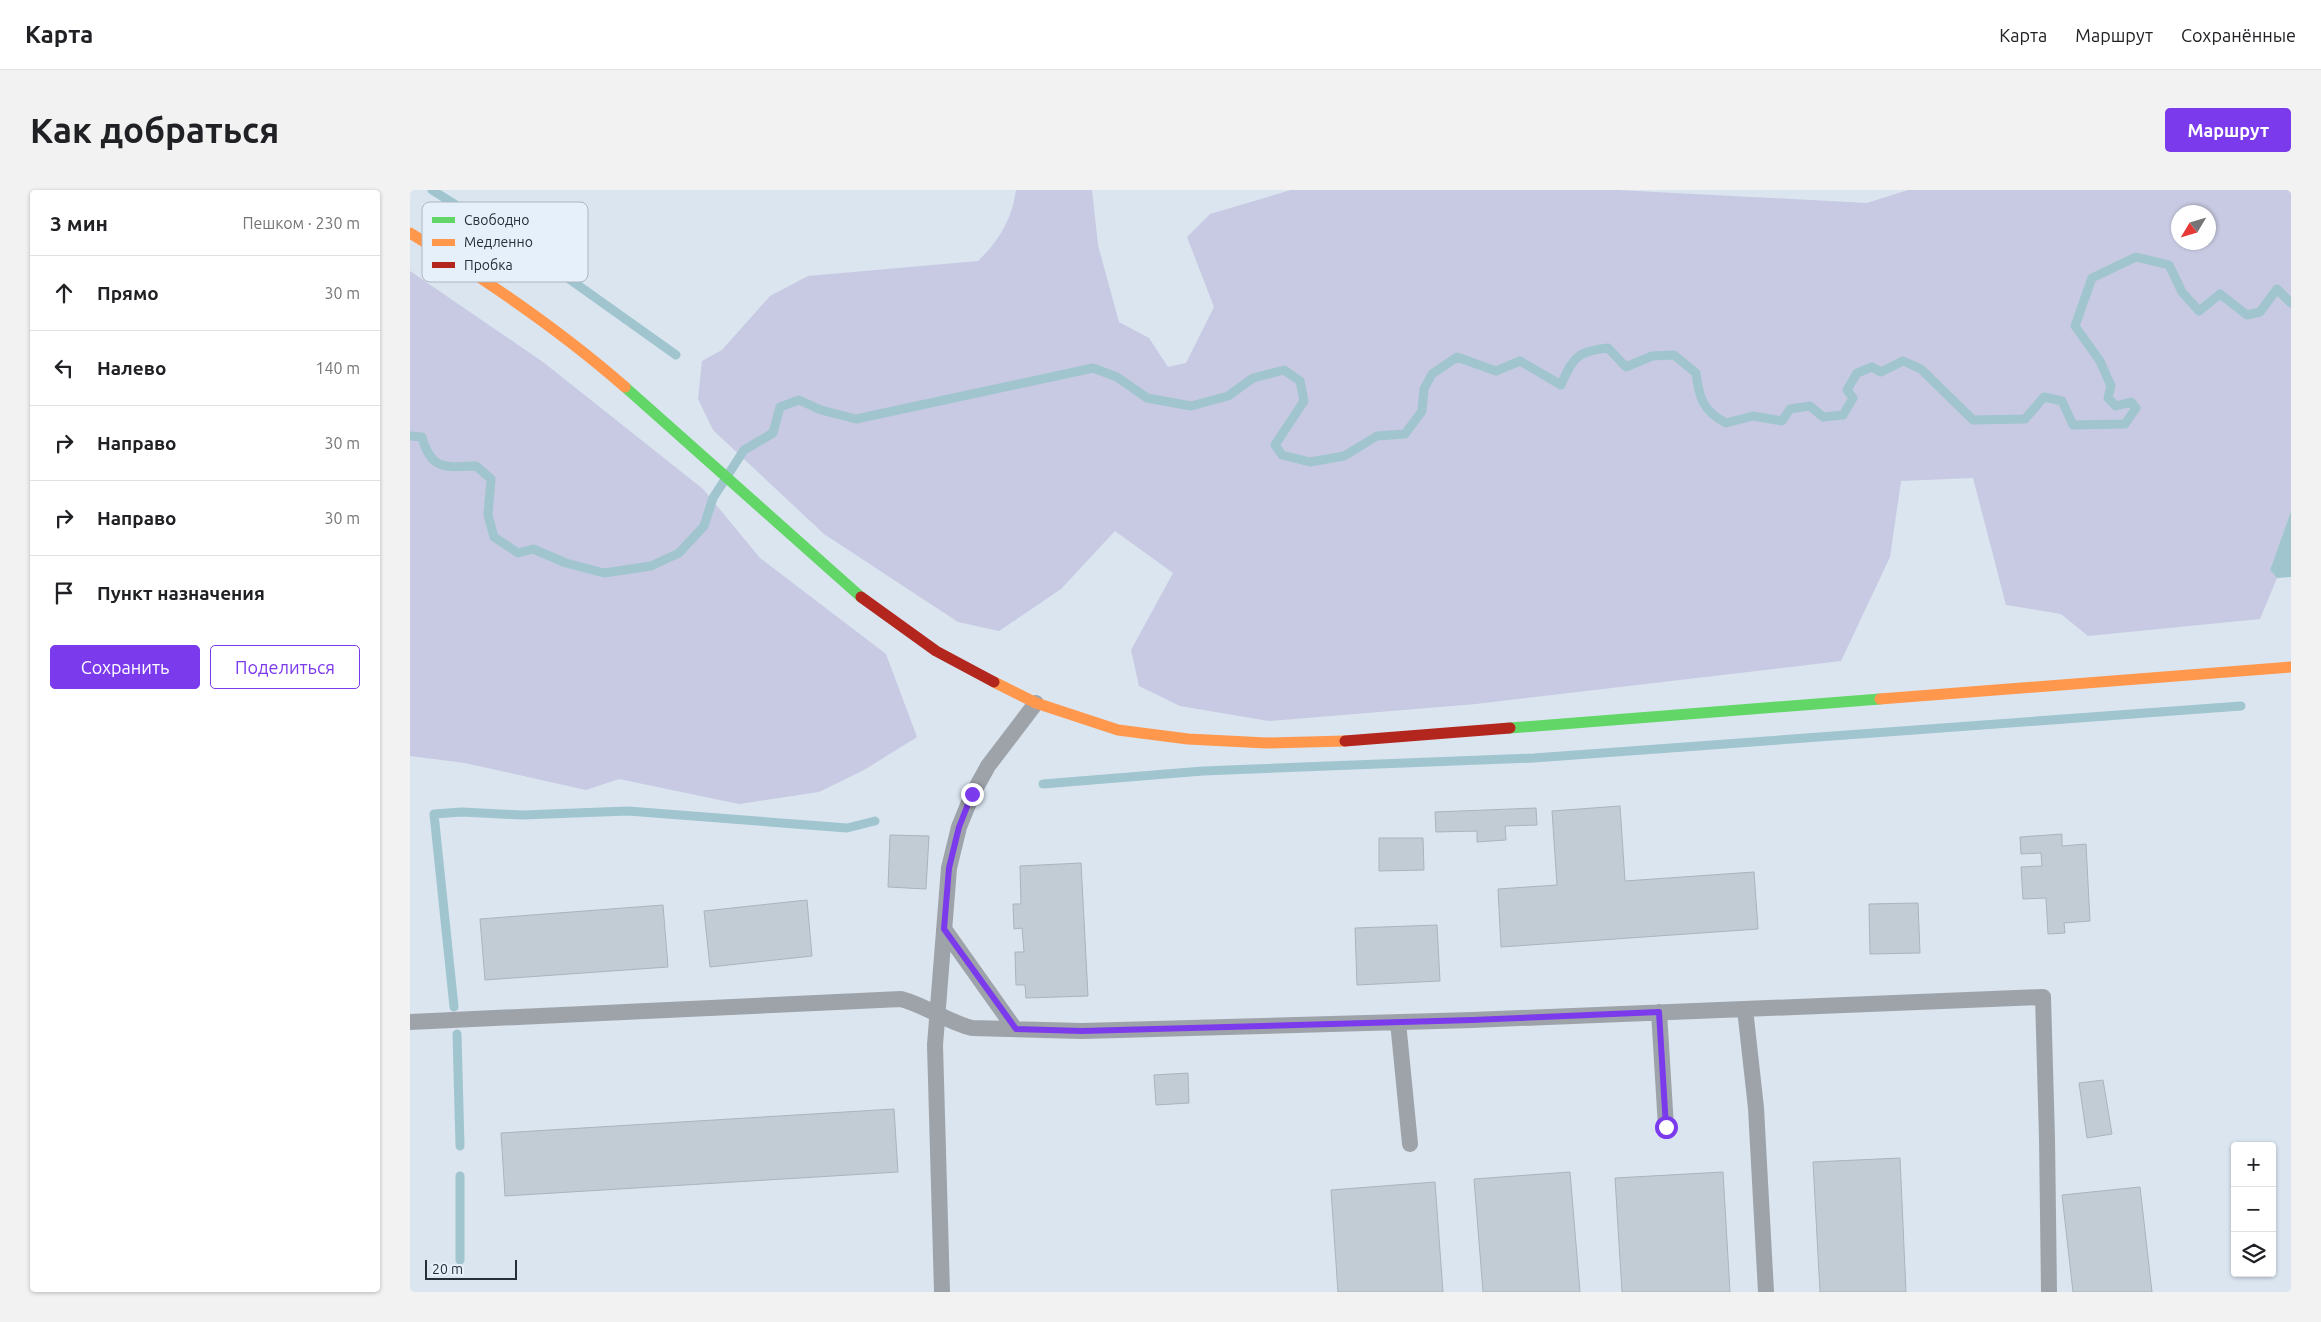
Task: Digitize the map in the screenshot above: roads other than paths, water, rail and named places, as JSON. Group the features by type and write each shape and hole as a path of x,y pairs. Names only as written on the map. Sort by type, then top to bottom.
{"street":[{"path":"410,233 422,240"},
{"path":"487,282 535,316 615,379 863,599 936,651 1036,703 1118,730 1188,739 1266,743 1345,741 2291,667"}],"lane":[{"path":"942,1292 935,1044 949,868 959,827 972,794 988,766 1036,703"},
{"path":"944,929 1016,1029"},
{"path":"410,1022 901,999 920,1004 957,1024 972,1028 1082,1031 1398,1022 2042,997 2047,1138 2048,1292"},
{"path":"1745,1009 1756,1108 1766,1292"},
{"path":"1659,1012 1666,1127"},
{"path":"1398,1022 1410,1144"}],"waterway":[{"path":"432,190 451,202"},
{"path":"410,436 422,437 430,456 441,465 456,467 476,466 491,479 488,515 494,537 518,553 533,549 566,563 604,573 651,566 679,553 704,526 713,498 744,450 773,433 780,407 799,400 821,410 856,419 1093,368 1117,377 1147,398 1191,406 1228,396 1253,378 1284,370 1300,381 1304,401 1275,445 1282,455 1310,462 1344,456 1377,436 1405,434 1422,411 1424,389 1432,374 1457,357 1496,371 1520,361 1561,385 1569,368 1578,357 1590,351 1608,348 1626,367 1652,356 1674,355 1696,373 1704,403 1712,414 1726,423 1753,416 1782,421 1790,409 1810,406 1823,417 1843,415 1853,398 1847,390 1857,373 1872,367 1881,372 1903,361 1921,369 1973,420 2025,419 2044,397 2062,401 2073,425 2125,424 2136,408 2131,402 2116,406 2108,398 2111,386 2100,361 2075,326 2092,278 2136,257 2169,265 2182,292 2199,311 2220,294 2247,315 2260,312 2277,289 2291,303"},
{"path":"574,282 676,355"},
{"path":"1043,784 1203,771 1534,758 2241,706"},
{"path":"454,1007 434,814 462,812 522,815 628,811 847,828 875,821"},
{"path":"457,1034 460,1146"},
{"path":"460,1176 460,1260"}]}
